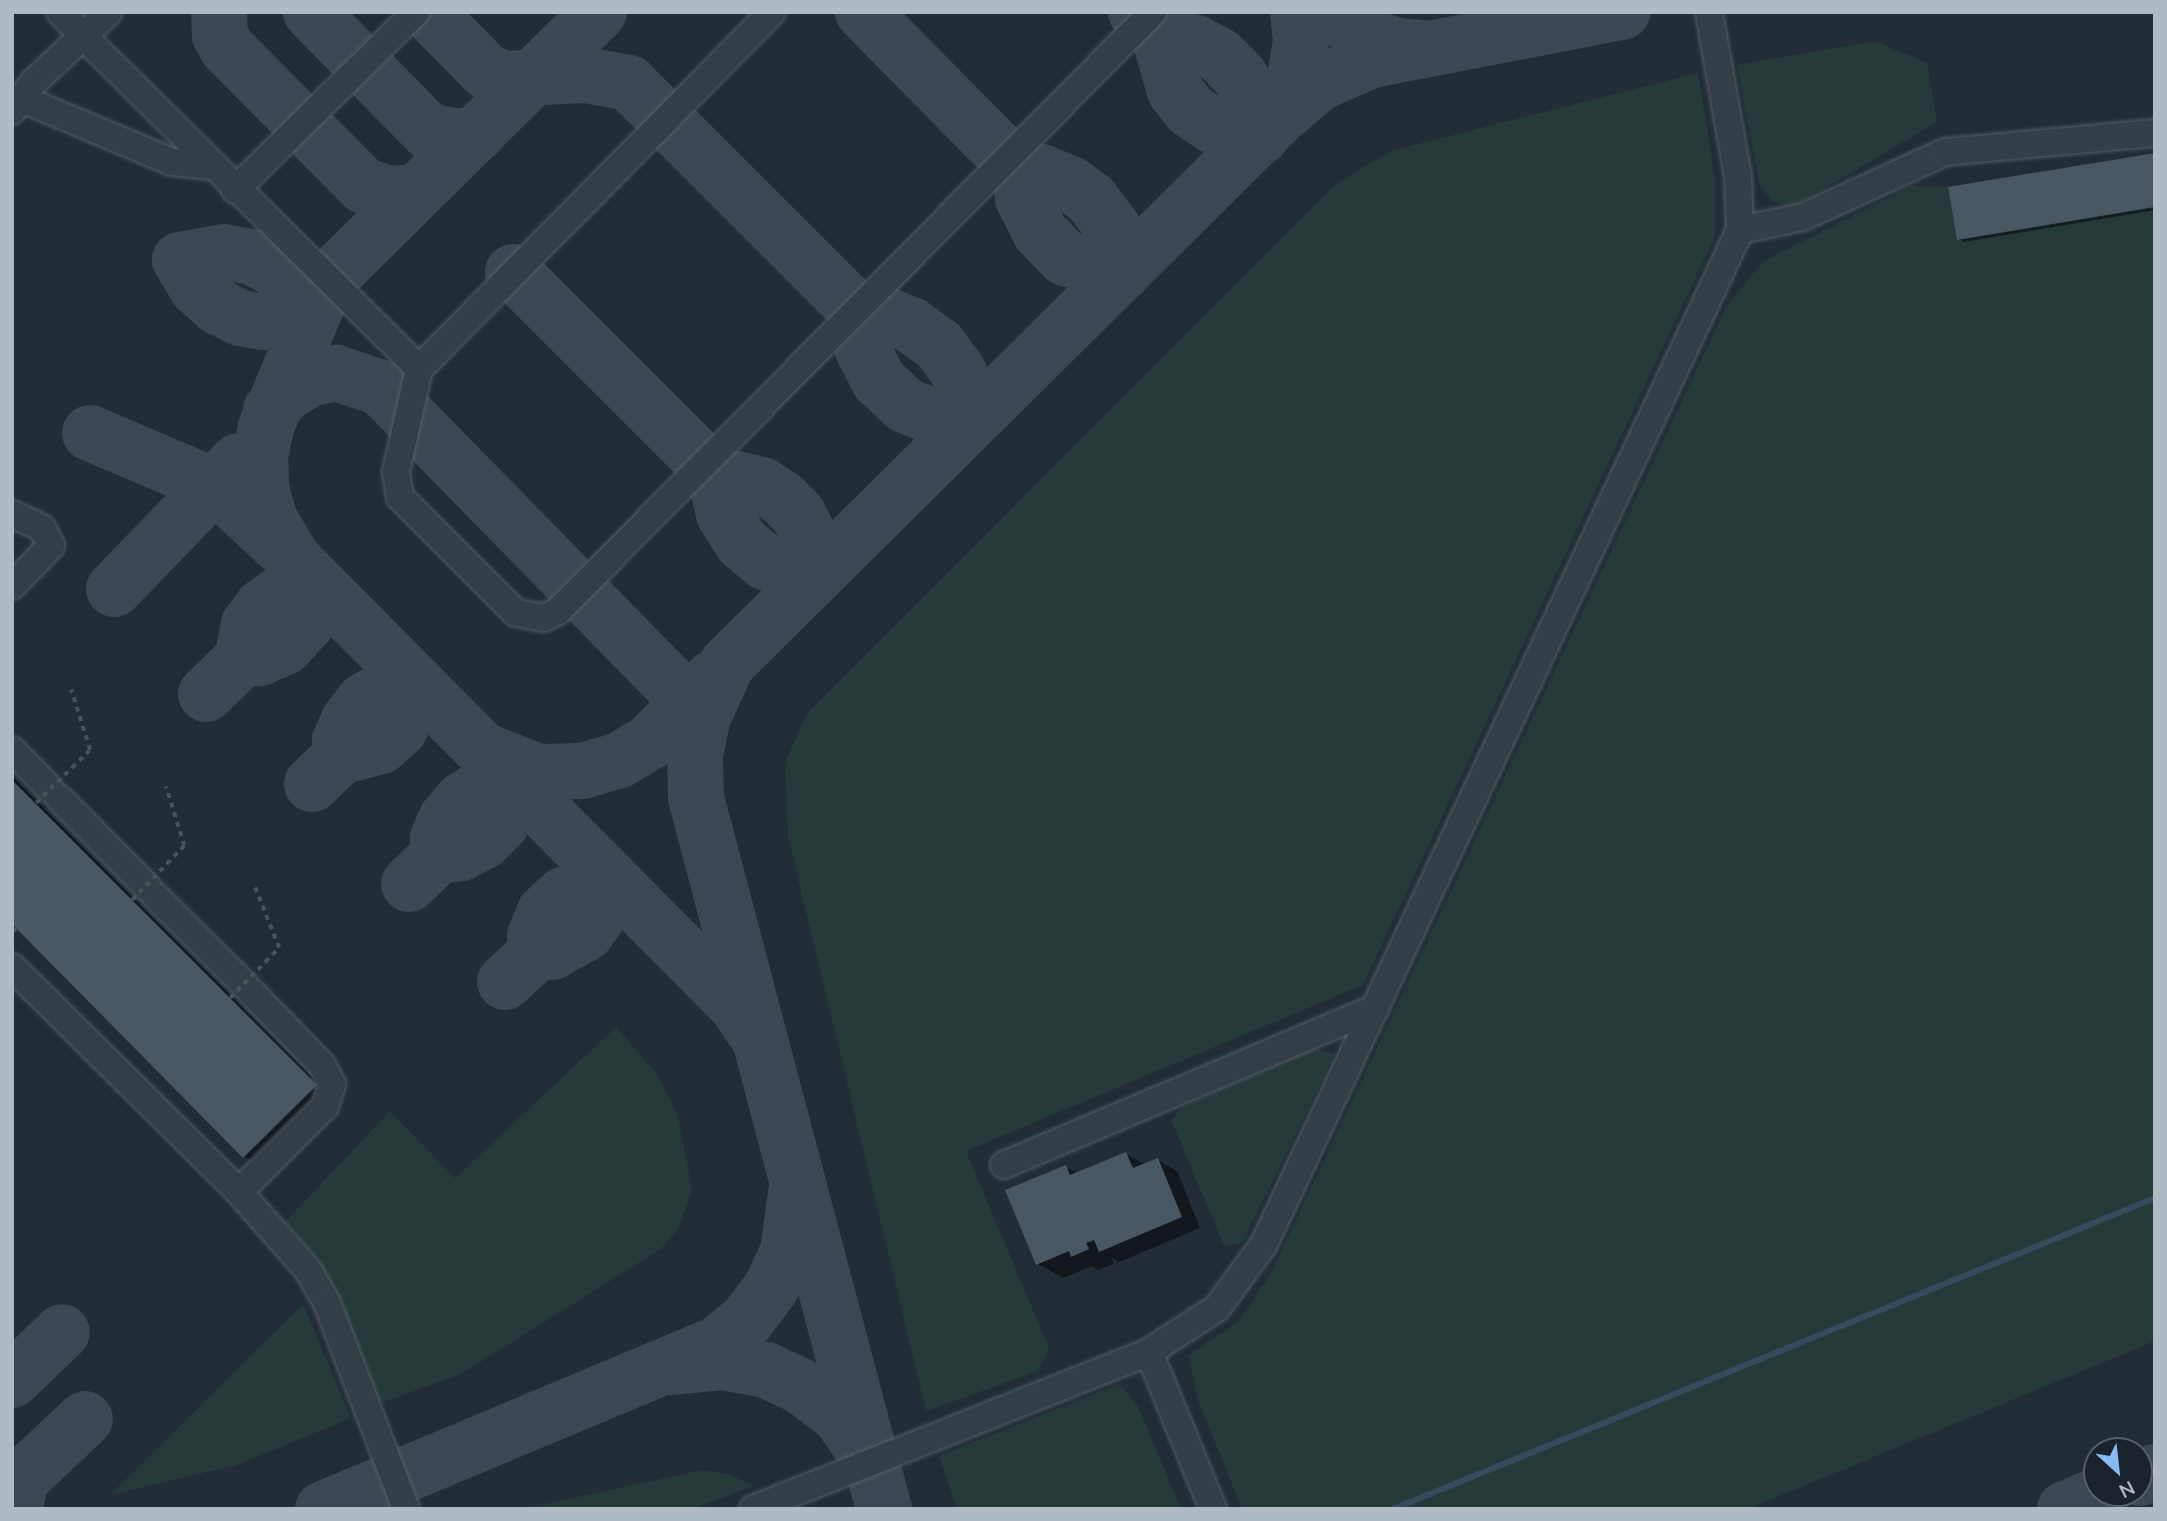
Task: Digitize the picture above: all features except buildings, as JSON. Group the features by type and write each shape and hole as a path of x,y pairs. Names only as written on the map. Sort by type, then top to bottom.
{"lane":[{"path":"60,12 235,190 419,369"},
{"path":"109,12 16,104 172,162 211,166"},
{"path":"235,190 416,12"},
{"path":"772,12 419,369 396,472 400,497 516,613 544,618 558,611 1153,12"},
{"path":"753,1509 1149,1352 1216,1308 1264,1244 1740,230 1738,177 1709,12"},
{"path":"1740,230 1803,217 1945,152 2155,133"},
{"path":"12,514 43,528 51,546 12,586"},
{"path":"12,750 48,797 242,992 322,1065 332,1084 326,1106 239,1192"},
{"path":"12,967 239,1192 308,1270 327,1303 406,1509"},
{"path":"1004,1165 1376,1008"},
{"path":"1149,1352 1213,1509"}],"path":[{"path":"48,797 90,750 71,690"},
{"path":"145,895 184,846 166,787"},
{"path":"242,992 279,948 255,888"},
{"path":"12,932 17,928"}],"green space":[{"path":"1875,41 1927,63 1937,122 1792,208 1772,201 1759,184 1737,65"},
{"path":"1698,73 1715,179 1715,237 1363,985 966,1151 1049,1348 1038,1371 926,1411 788,837 785,764 805,716 1337,183 1390,151"},
{"path":"1911,186 1948,187 1957,240 2155,207 2155,1341 1748,1509 1242,1509 1198,1400 1188,1355 1239,1321 1271,1273 1725,309 1762,262"},
{"path":"616,1027 657,1074 677,1112 692,1189 680,1226 661,1249 461,1374 381,1403 318,1258 285,1222 390,1111 455,1178"},
{"path":"1310,1047 1335,1054 1242,1244 1224,1246 1171,1120 1181,1108"},
{"path":"303,1304 351,1418 237,1465 110,1495"},
{"path":"1120,1384 1138,1406 1181,1509 957,1509 939,1456"},
{"path":"702,1470 732,1475 753,1486 693,1509 522,1509"}],"waterway":[{"path":"1393,1509 2155,1198"}],"taxiway":[{"path":"219,12 220,35 227,48 364,186 391,194 416,192"},
{"path":"311,12 428,131 458,137 478,133"},
{"path":"428,12 486,71 504,79 585,75 629,83 857,311 884,314 911,325 939,345 959,373 968,425 939,419 905,405 879,381 862,348 857,311"},
{"path":"599,12 327,281 266,427 260,458 262,492 270,520 293,559 737,1006 754,1031"},
{"path":"863,12 1020,171 1041,172 1071,184 1092,200 1112,227 1122,273 1065,258 1040,232 1023,198 1020,171"},
{"path":"1136,12 1159,35 1196,43 1220,56 1240,76 1254,102 1261,136 1212,125 1190,110 1175,91 1159,35"},
{"path":"1277,119 1294,83 1301,41 1298,12"},
{"path":"1330,12 1367,36 1398,46 1423,48"},
{"path":"884,1509 696,798 695,754 703,717 727,664 1277,119 1319,83 1372,60 1622,12"},
{"path":"223,252 252,257 274,268 307,301 311,313 263,322 240,318 218,307 197,288 180,260 223,252"},
{"path":"513,272 715,474 762,485 782,498 798,514 810,538 816,574 792,572 765,562 742,543 724,514 715,474"},
{"path":"271,410 285,394 309,379 336,373 381,388 689,702"},
{"path":"90,433 217,487 278,544"},
{"path":"114,589 238,461"},
{"path":"206,694 242,659 260,658 285,647 306,624 316,601 316,584 284,591 262,607 249,624 242,659"},
{"path":"485,751 539,772 582,771 618,761 650,742 713,678"},
{"path":"312,784 340,757 381,746 400,729 418,685 387,688 364,701 349,720 340,740 340,757"},
{"path":"409,884 438,856 461,853 483,842 501,824 513,783 482,788 462,800 446,819 438,838 438,856"},
{"path":"505,982 536,953 552,952 586,933 597,918 608,881 563,895 545,912 535,936 536,953"},
{"path":"323,1509 716,1345 746,1321 771,1288 788,1252 796,1193"},
{"path":"12,1380 62,1332"},
{"path":"673,1367 722,1362 766,1370 802,1387 840,1416 864,1451"},
{"path":"15,1509 20,1480 85,1419"},
{"path":"2065,1509 2083,1501"}]}
